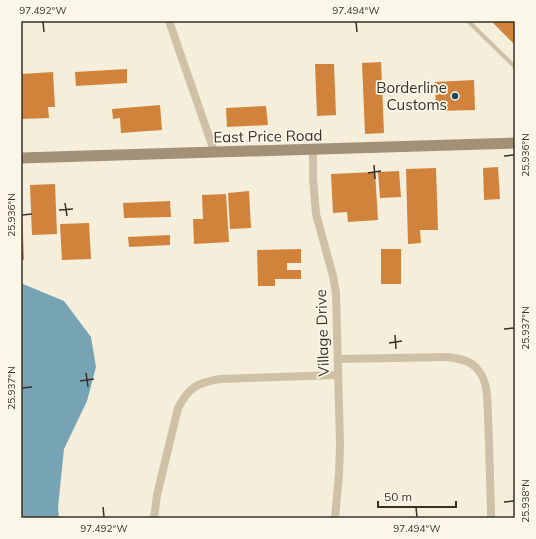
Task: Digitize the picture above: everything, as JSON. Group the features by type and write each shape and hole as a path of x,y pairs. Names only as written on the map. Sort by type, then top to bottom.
{"main road":[{"name":"East Price Road","path":"21,158 515,143"}],"street":[{"path":"169,21 212,145 213,152"},
{"name":"Village Drive","path":"313,150 313,178 316,214 334,276 336,293 340,445 335,518"},
{"path":"338,359 448,357 463,359 470,362 478,370 484,379 487,390 491,518"},
{"path":"154,518 157,496 178,408 183,399 197,385 207,381 220,379 338,375"}],"lane":[{"path":"468,21 515,67"}],"water":[{"path":"23,284 64,301 91,337 96,367 87,401 64,449 58,507 59,518 21,518 21,285"}],"building":[{"path":"491,21 515,21 515,45"},
{"path":"381,62 384,133 365,134 362,63"},
{"path":"315,64 334,64 336,115 317,116"},
{"path":"127,69 127,83 76,86 75,72"},
{"path":"53,72 55,107 48,107 49,118 21,119 21,74"},
{"name":"Borderline Customs","path":"474,80 475,110 436,111 435,82"},
{"path":"160,105 162,130 121,133 120,118 113,119 112,109"},
{"path":"266,106 268,125 227,127 226,108"},
{"path":"498,167 500,199 484,200 483,168"},
{"path":"436,168 438,230 420,230 421,243 408,244 406,169"},
{"path":"399,171 401,197 380,198 378,172"},
{"path":"375,172 378,220 348,222 347,212 333,213 331,174"},
{"path":"55,184 57,234 32,235 30,185"},
{"path":"249,191 251,228 230,229 228,193"},
{"path":"226,194 229,242 194,244 193,219 203,219 202,195"},
{"path":"170,201 171,217 124,218 123,203"},
{"path":"22,209 24,260 21,260"},
{"path":"89,223 91,259 62,260 60,224"},
{"path":"170,235 170,245 129,247 128,237"},
{"path":"301,249 301,263 287,263 287,270 301,270 301,279 275,279 275,286 258,286 257,250"},
{"path":"381,249 401,249 401,284 381,284"}],"place":[{"name":"Borderline Customs","path":"455,96"}]}
